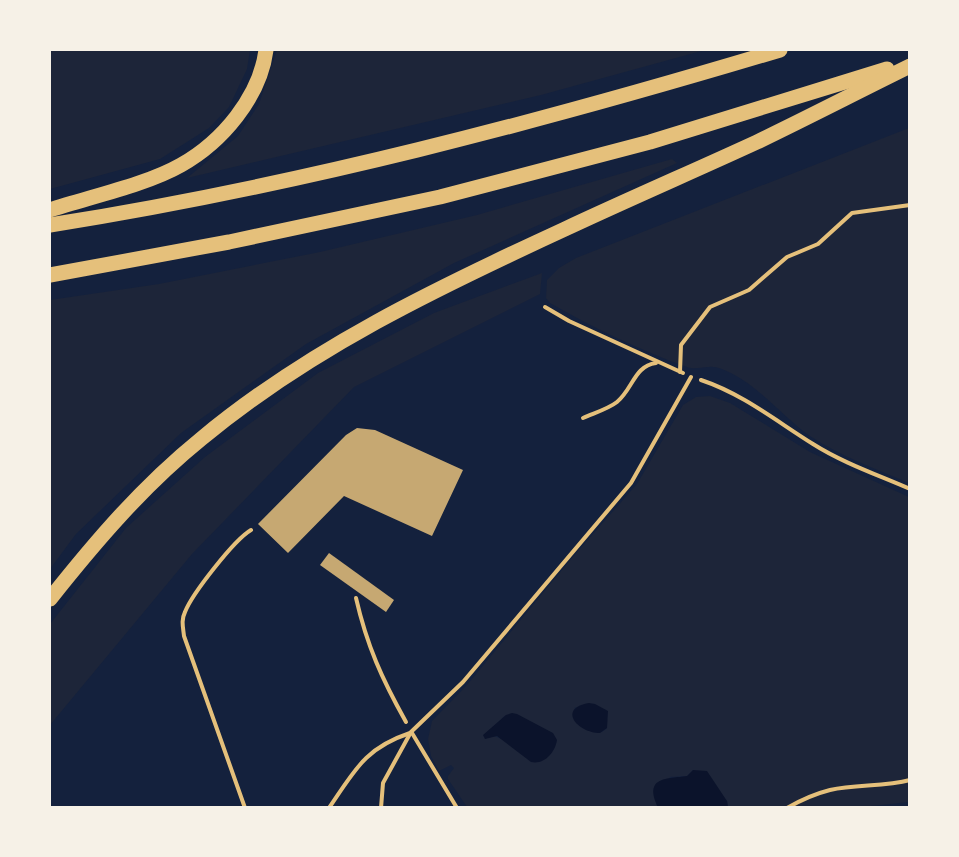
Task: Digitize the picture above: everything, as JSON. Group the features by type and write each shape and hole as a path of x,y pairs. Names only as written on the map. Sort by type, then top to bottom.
{"highway":[{"path":"50,210 148,179 180,166 197,154 235,119 258,79 266,50"},
{"path":"50,225 246,189 423,148 633,94 780,50"},
{"path":"50,275 229,243 440,197 650,142 909,64"},
{"path":"50,599 101,534 146,487 202,438 268,388 335,345 484,266 757,142 909,64"}],"lane":[{"path":"381,807 382,783 411,732 463,682 630,483 691,377"},
{"path":"329,807 368,756 390,740 411,732"},
{"path":"411,732 457,807"}],"path":[{"path":"680,372 681,345 710,307 749,290 787,257 818,244 852,213 909,204"},
{"path":"545,307 657,363 717,385 742,397 813,445 909,489"},
{"path":"583,418 619,400 640,370 649,364 657,363"},
{"path":"245,807 187,646 182,625 190,602 237,541 251,531"},
{"path":"356,598 372,654 411,732"},
{"path":"787,807 833,789 909,780"}],"shaded area":[{"path":"50,50 250,50 247,69 229,107 209,128 160,159 50,189"},
{"path":"277,50 705,50 541,95 187,178 238,136 259,104"},
{"path":"909,128 909,483 858,462 810,436 752,386 731,373 714,367 690,368 652,353 583,321 550,303 546,298 547,280 559,268 576,258"},
{"path":"672,159 677,163 454,263 306,344 181,433 76,534 50,569 50,300 159,284 320,252 477,215"},
{"path":"542,273 540,294 354,387 192,554 50,725 50,624 126,528 205,457 318,373 434,313"},
{"path":"710,396 730,403 810,452 909,497 909,802 853,808 728,807 727,801 693,770 687,776 670,777 656,804 658,807 467,807 448,779 454,768 451,765 439,771 431,756 428,739 432,721 467,685 571,559 637,484 683,405 696,397","holes":["575,707 607,728 594,732 585,727 573,718","506,715 502,739 483,736"]},
{"path":"589,703 608,711 607,728 600,733 584,729 578,725 572,715 579,706"},
{"path":"512,713 553,733 557,740 554,749 544,760 531,762 497,736 485,739 483,735 506,715"},
{"path":"693,770 707,771 727,801 728,807 658,807 654,797 656,784 666,779 687,776"}],"building":[{"path":"357,428 375,430 463,470 432,536 344,496 288,553 258,524 346,435"},
{"path":"329,553 394,600 386,612 320,565"}]}
